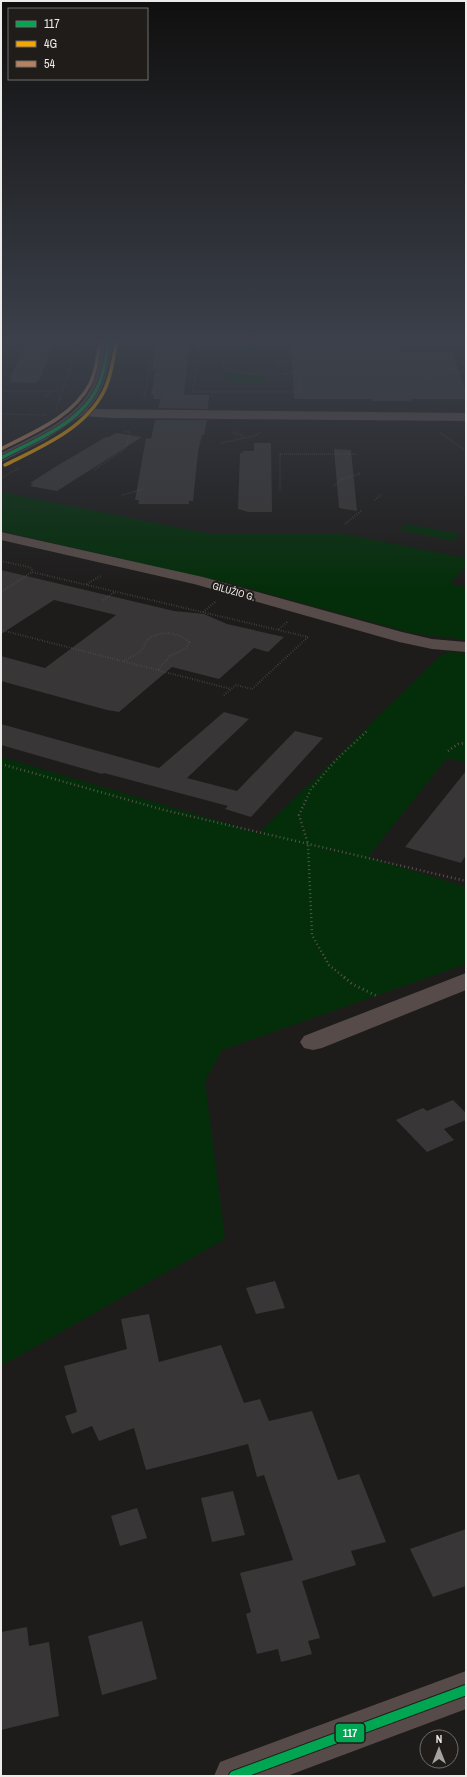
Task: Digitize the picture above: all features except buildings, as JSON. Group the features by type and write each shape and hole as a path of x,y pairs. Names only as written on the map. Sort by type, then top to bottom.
{"street":[{"path":"1,458 66,422"},
{"path":"202,422 226,424 427,422 466,428"},
{"name":"GILUŽIO G.","path":"1,536 197,580 399,637 432,644 466,647"},
{"path":"313,1042 466,981"},
{"path":"234,1776 466,1690"}],"path":[{"path":"226,424 245,437"},
{"path":"94,470 126,448 130,434 129,432 117,430"},
{"path":"221,443 254,436 261,432"},
{"path":"441,433 466,451"},
{"path":"280,490 280,454 357,454"},
{"path":"334,486 342,479 359,474 359,472"},
{"path":"122,495 141,490 144,487"},
{"path":"375,500 382,494"},
{"path":"345,524 362,510"},
{"path":"1,560 29,567 32,569 32,572"},
{"path":"1,592 32,572 308,637 252,689 236,684 224,695"},
{"path":"103,600 116,591"},
{"path":"1,630 231,689"},
{"path":"124,661 144,648 146,641 153,637 171,634 187,639 189,642 187,648 170,656 157,670"},
{"path":"367,731 336,760 311,789 299,815 308,844 312,936 329,965 352,984 379,997 414,1002"},
{"path":"448,751 458,744 466,743"},
{"path":"1,764 96,792 187,816 408,866 466,881"}],"green space":[{"path":"1,492 206,533 339,533 466,558 466,566 450,584 466,587 466,640 412,633 233,584 1,531"},
{"path":"406,524 460,534 454,541 399,530"},
{"path":"451,652 466,653 466,763 447,758 368,857 466,887 466,964 222,1050 205,1081 225,1239 1,1366 1,757 259,833 441,655"}],"transit line":[{"name":"54","path":"1,449 51,422"},
{"name":"117","path":"1,458 40,438 66,422"},
{"name":"4G","path":"5,465 46,444 78,422"},
{"name":"117","path":"234,1776 466,1690"}]}
